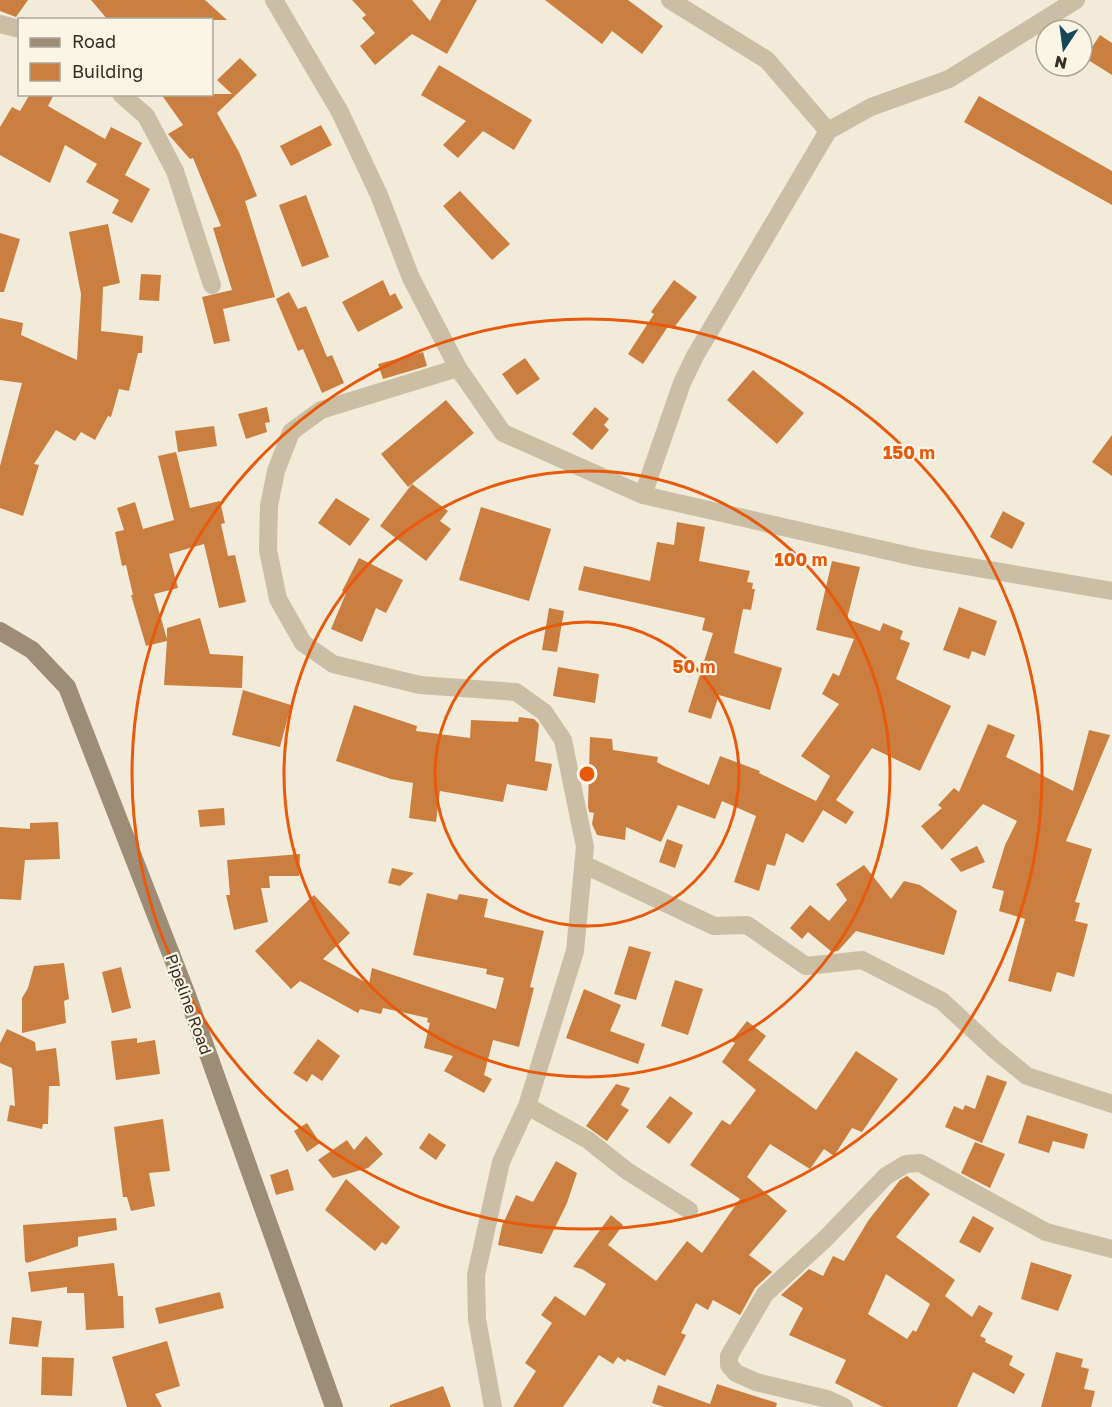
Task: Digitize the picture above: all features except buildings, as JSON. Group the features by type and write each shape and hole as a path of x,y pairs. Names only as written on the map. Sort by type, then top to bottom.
{"street":[{"path":"274,0 340,112 379,195 411,278 458,368 503,433 643,495 919,558 1112,591"},
{"path":"670,0 767,60 828,131"},
{"path":"643,495 682,383 695,356 828,131 871,107 949,79 1076,0"},
{"path":"0,24 18,28"},
{"path":"123,96 146,116 175,171 212,285"},
{"path":"458,368 321,410 291,432 276,471 269,506 268,550 278,598 303,642 333,664 420,685 516,692 544,712 563,740 585,847 575,951 527,1106 501,1162 476,1275 477,1319 493,1407"},
{"name":"Pipeline Road","path":"0,631 32,650 67,687 187,995 334,1407"},
{"path":"583,864 714,926 747,925 806,966 862,960 942,1001 994,1050 1027,1076 1112,1104"},
{"path":"527,1106 588,1140 627,1171 689,1210"},
{"path":"844,1407 827,1399 756,1382 736,1373 729,1365 729,1356 765,1294 825,1239 886,1176 906,1164 920,1163 1046,1232 1112,1249"}]}
